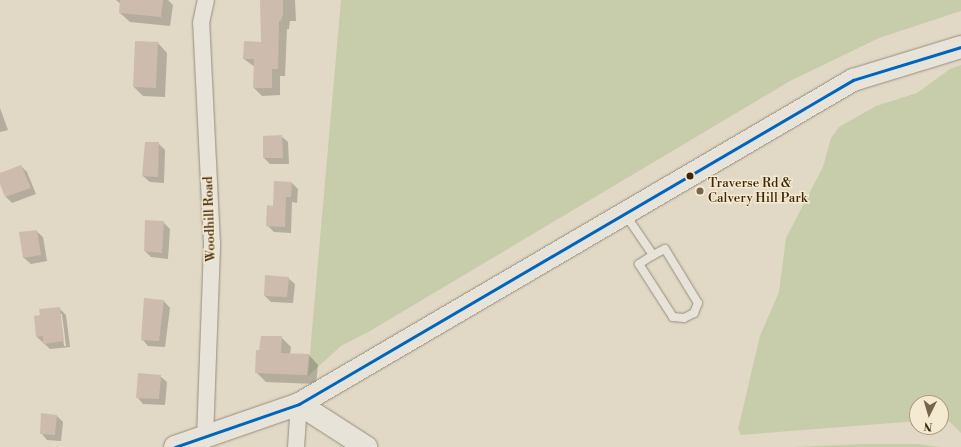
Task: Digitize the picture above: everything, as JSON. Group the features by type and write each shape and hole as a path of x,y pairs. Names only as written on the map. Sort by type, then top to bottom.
{"street":[{"name":"Woodhill Road","path":"205,438 212,244 201,23 206,0"},
{"path":"175,447 205,438 299,404 853,80 961,47"},
{"path":"296,447 299,404"},
{"path":"299,404 366,447"}],"lane":[{"path":"625,213 653,255"},
{"path":"665,249 698,303 694,313 684,318 673,317 639,264 653,255 665,249"}],"green space":[{"path":"341,0 961,0 961,11 879,38 790,81 370,331 341,346 308,376"},
{"path":"961,65 961,433 949,421 949,395 909,395 909,422 741,435 738,429 760,336 779,292 786,238 823,167 831,138 839,127 876,106 917,93 950,69"},
{"path":"864,444 917,444 940,447 794,447"}],"building":[{"path":"120,0 163,0 161,17 119,13"},
{"path":"260,0 283,0 283,14 281,21 279,21 278,69 272,69 272,88 253,88 254,59 243,59 244,41 261,42"},
{"path":"135,41 158,42 156,88 133,87"},
{"path":"282,135 283,158 263,158 263,136"},
{"path":"145,142 159,142 158,177 142,176"},
{"path":"21,165 31,188 5,197 0,184 0,173"},
{"path":"274,181 292,182 291,197 286,197 285,227 266,226 267,205 273,206"},
{"path":"145,220 164,221 162,253 144,251"},
{"path":"37,230 41,255 23,258 19,232"},
{"path":"265,275 289,277 287,297 264,296"},
{"path":"144,298 164,300 159,341 141,340"},
{"path":"60,307 64,341 43,344 43,336 36,337 34,316 40,315 39,309"},
{"path":"261,336 282,336 281,353 309,354 307,375 255,373 256,350 259,350"},
{"path":"138,373 161,375 159,399 136,398"},
{"path":"41,413 57,415 55,435 40,434"}],"transit line":[{"path":"175,447 299,404 853,80 961,47"}],"place":[{"name":"Traverse Rd & Calvery Hill Park","path":"700,191"}]}
